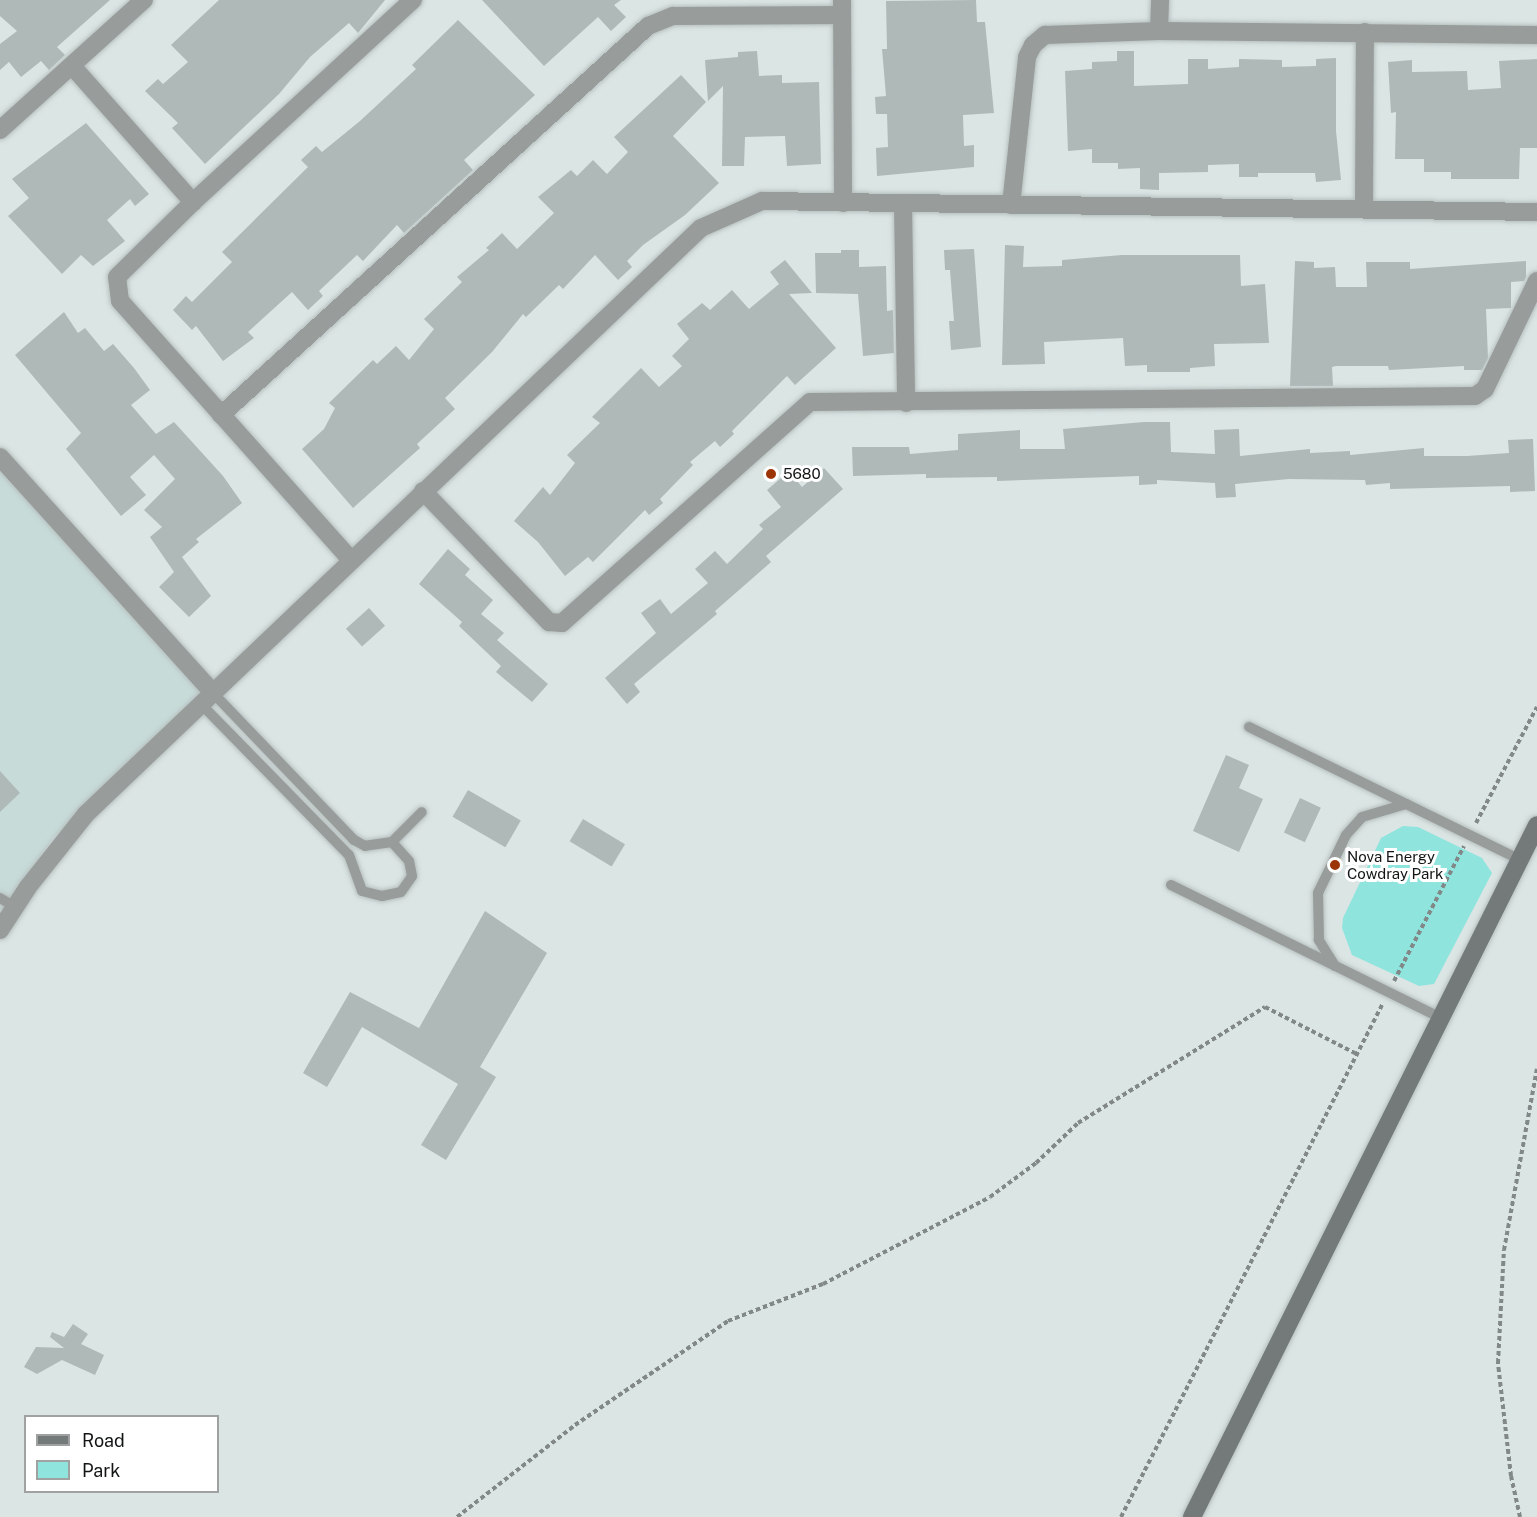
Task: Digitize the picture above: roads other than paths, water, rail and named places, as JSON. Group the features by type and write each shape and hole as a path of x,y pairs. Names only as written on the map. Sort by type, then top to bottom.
{"street":[{"path":"0,130 73,67 144,0"},
{"path":"351,560 120,301 116,289 123,268 413,0"},
{"path":"1159,31 1160,0"},
{"path":"221,415 648,26 673,16 842,8 843,203"},
{"path":"1011,205 1027,57 1033,45 1045,35 1159,31 1537,35"},
{"path":"1364,209 1365,32"},
{"path":"73,67 193,202"},
{"path":"0,930 7,902 86,814 701,228 762,201 1537,212"},
{"path":"903,203 906,403"},
{"path":"423,491 549,622 562,623 810,402 906,403 1475,396 1485,389 1537,281"},
{"path":"0,457 206,698"},
{"path":"1192,1517 1537,825"}],"lane":[{"path":"206,698 354,840 365,846 392,842 423,812"},
{"path":"206,698 349,855 362,891 382,896 401,892 412,876 409,861 392,842"},
{"path":"1249,727 1520,860"},
{"path":"1336,966 1319,940 1318,893 1346,835 1362,817 1406,804"},
{"path":"1171,885 1441,1018"}],"place":[{"name":"5680","path":"771,474"},
{"name":"Nova Energy Cowdray Park","path":"1335,865"}]}
